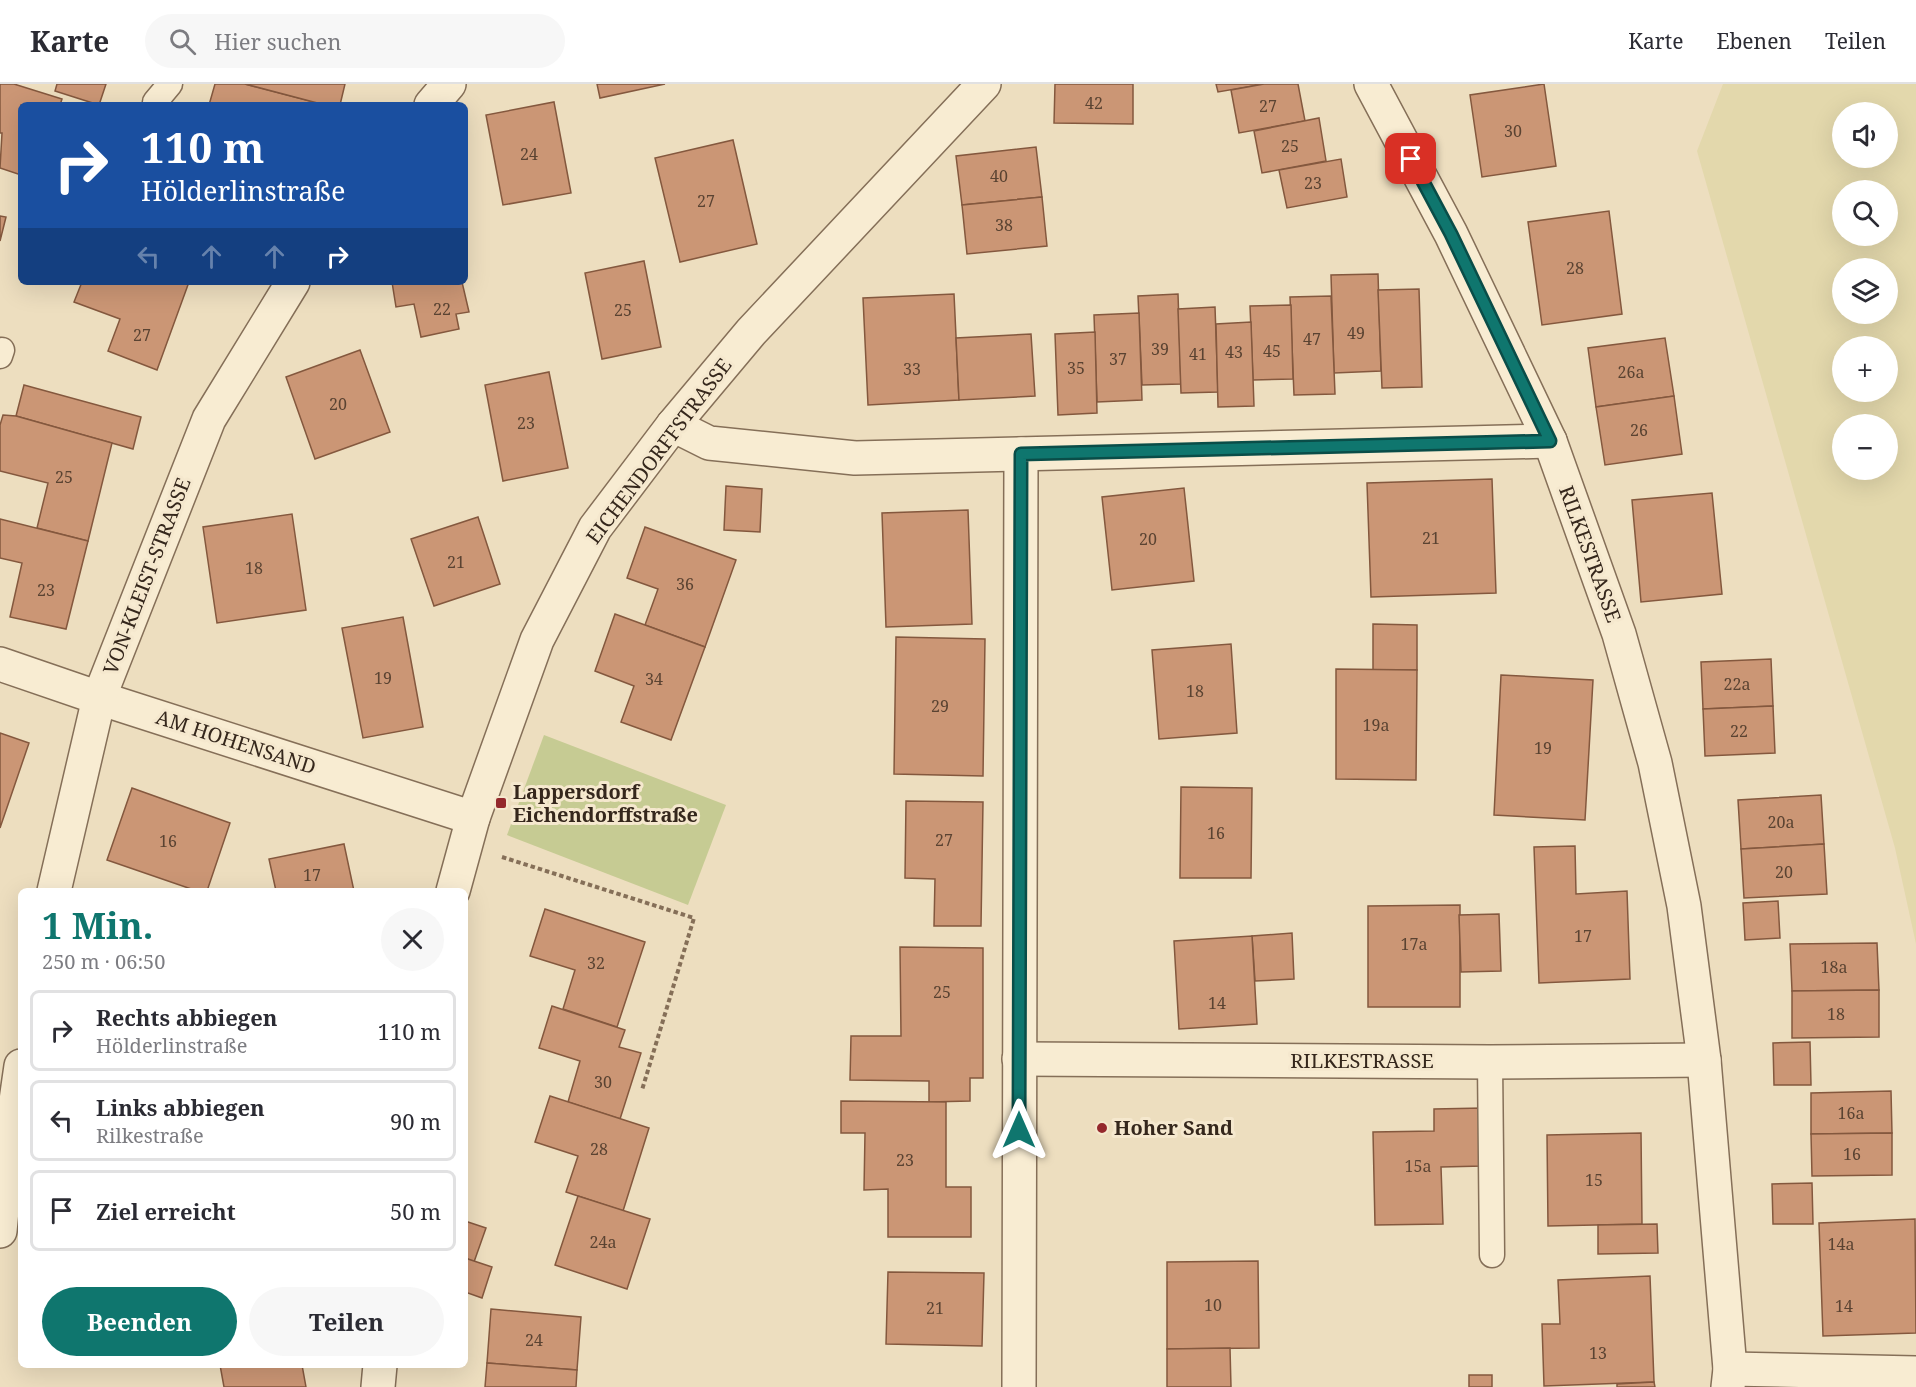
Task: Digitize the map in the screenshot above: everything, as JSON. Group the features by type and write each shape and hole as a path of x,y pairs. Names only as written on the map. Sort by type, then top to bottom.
{"street":[{"path":"434,102 449,84"},
{"name":"EICHENDORFFSTRASSE","path":"454,888 469,832 537,640 595,528 674,425 751,332 984,84"},
{"name":"RILKESTRASSE","path":"1371,84 1451,234 1550,441 1619,634 1655,763 1684,906 1704,1060 1729,1378 1916,1373"},
{"name":"VON-KLEIST-STRASSE","path":"55,888 99,698 208,419 291,285"},
{"path":"674,425 709,443 855,458 1550,441"},
{"path":"1019,1387 1021,454"},
{"name":"AM HOHENSAND","path":"0,664 469,832"},
{"name":"RILKESTRASSE","path":"1019,1059 1490,1062 1704,1060"},
{"path":"0,1231 18,1086"},
{"path":"378,1387 380,1368"}],"lane":[{"path":"1490,1062 1492,1255"}],"path":[{"path":"469,832 694,918 642,1090"}],"shaded area":[{"path":"1723,84 1916,84 1916,944 1895,848 1697,151"}],"green space":[{"path":"544,735 726,805 688,905 507,835"}],"building":[{"path":"0,84 14,84 62,99 61,102 18,102 18,174 0,168 2,133 0,133"},
{"path":"57,84 106,84 100,102 90,102 55,91"},
{"path":"215,84 245,84 314,102 210,102"},
{"path":"245,84 345,84 341,102 314,102"},
{"path":"597,84 665,84 600,98"},
{"path":"1055,84 1133,84 1133,124 1054,123"},
{"path":"1216,84 1264,84 1218,92"},
{"path":"1264,84 1298,84 1305,121 1239,133 1231,90"},
{"path":"1544,84 1556,166 1482,177 1470,95"},
{"path":"554,102 571,193 503,205 486,115"},
{"path":"1319,118 1326,161 1262,173 1254,131"},
{"path":"733,140 757,244 680,262 655,158"},
{"path":"1036,147 1042,197 962,205 956,156"},
{"path":"1341,159 1347,197 1287,208 1279,170"},
{"path":"1042,197 1047,246 967,254 962,205"},
{"path":"1609,211 1622,314 1542,325 1528,222"},
{"path":"0,216 6,217 0,241"},
{"path":"644,261 661,347 602,359 585,273"},
{"path":"1378,274 1381,371 1334,373 1331,275"},
{"path":"81,285 188,285 157,370 108,351 120,319 74,302"},
{"path":"392,285 463,285 469,312 456,314 459,329 421,337 414,304 396,307"},
{"path":"1419,289 1422,387 1382,388 1378,290"},
{"path":"954,294 959,400 868,405 863,298"},
{"path":"1178,294 1181,384 1142,385 1138,296"},
{"path":"1331,296 1335,394 1294,395 1290,297"},
{"path":"1291,305 1293,379 1253,380 1250,306"},
{"path":"1215,307 1218,392 1181,393 1178,309"},
{"path":"1139,313 1142,400 1097,402 1094,315"},
{"path":"1251,322 1254,406 1218,407 1216,324"},
{"path":"1095,332 1097,413 1058,415 1055,334"},
{"path":"1031,334 1035,396 959,400 956,338"},
{"path":"1665,338 1674,396 1596,407 1588,348"},
{"path":"360,350 390,432 315,459 286,377"},
{"path":"549,372 568,468 503,481 485,385"},
{"path":"24,385 141,417 133,449 16,416"},
{"path":"1674,396 1682,454 1605,465 1596,407"},
{"path":"3,415 16,416 112,443 88,541 37,528 48,483 0,471 0,425"},
{"path":"1492,479 1496,593 1371,597 1367,483"},
{"path":"726,486 762,489 760,532 724,530"},
{"path":"1184,488 1194,581 1112,590 1102,497"},
{"path":"1712,493 1722,594 1641,602 1632,500"},
{"path":"968,510 972,624 886,627 882,513"},
{"path":"292,514 306,610 217,623 203,527"},
{"path":"478,517 500,584 434,606 411,539"},
{"path":"0,519 88,541 66,629 10,617 22,563 0,558"},
{"path":"645,527 736,560 705,647 645,625 658,589 627,578"},
{"path":"615,614 705,647 671,740 621,722 634,686 595,671"},
{"path":"403,617 423,727 363,738 342,628"},
{"path":"1373,624 1417,625 1417,670 1373,670"},
{"path":"896,637 985,639 983,776 894,774"},
{"path":"1231,644 1237,733 1159,739 1152,650"},
{"path":"1771,659 1773,706 1703,709 1701,662"},
{"path":"1336,669 1417,670 1416,780 1336,779"},
{"path":"1501,675 1593,680 1585,820 1494,815"},
{"path":"1773,706 1775,753 1705,756 1703,709"},
{"path":"0,733 29,743 0,828"},
{"path":"1181,787 1252,788 1251,878 1180,878"},
{"path":"132,788 230,823 208,888 188,888 107,860"},
{"path":"1821,795 1824,844 1741,849 1738,800"},
{"path":"906,801 983,802 981,926 934,926 935,879 905,878"},
{"path":"344,844 353,888 275,888 269,859"},
{"path":"1824,844 1827,894 1744,898 1741,849"},
{"path":"1575,846 1576,894 1627,891 1630,979 1539,983 1534,847"},
{"path":"1778,901 1780,938 1745,940 1743,903"},
{"path":"1460,905 1460,1007 1368,1007 1368,906"},
{"path":"545,909 645,942 617,1027 563,1009 575,970 530,956"},
{"path":"1499,914 1501,971 1461,972 1459,915"},
{"path":"1292,933 1294,979 1255,981 1252,936"},
{"path":"1252,936 1257,1024 1179,1029 1174,941"},
{"path":"1877,943 1879,990 1792,991 1790,944"},
{"path":"900,947 983,948 983,1078 970,1078 970,1101 929,1102 929,1081 850,1080 851,1036 901,1036"},
{"path":"1879,990 1879,1037 1792,1038 1792,991"},
{"path":"552,1006 625,1030 619,1047 641,1053 620,1119 568,1102 580,1061 539,1048"},
{"path":"1810,1042 1811,1085 1774,1085 1773,1043"},
{"path":"1891,1091 1892,1133 1811,1134 1811,1093"},
{"path":"550,1096 649,1128 623,1211 566,1192 578,1156 535,1142"},
{"path":"841,1101 946,1102 946,1187 971,1187 971,1237 888,1237 888,1189 864,1190 865,1133 841,1133"},
{"path":"1483,1108 1483,1166 1441,1167 1443,1224 1375,1225 1373,1132 1434,1131 1434,1109"},
{"path":"1641,1133 1642,1224 1548,1226 1547,1135"},
{"path":"1892,1133 1892,1175 1812,1176 1811,1134"},
{"path":"1812,1183 1813,1224 1773,1224 1772,1184"},
{"path":"578,1196 650,1219 627,1289 555,1265"},
{"path":"1915,1219 1916,1333 1823,1336 1819,1223"},
{"path":"468,1222 486,1228 474,1262 468,1259"},
{"path":"1657,1224 1658,1253 1598,1254 1598,1225"},
{"path":"468,1259 492,1267 482,1298 468,1293"},
{"path":"1258,1261 1259,1348 1167,1349 1167,1262"},
{"path":"888,1272 984,1273 982,1346 886,1344"},
{"path":"1650,1276 1654,1382 1544,1386 1542,1324 1560,1324 1558,1280"},
{"path":"491,1309 581,1317 577,1370 487,1363"},
{"path":"1230,1348 1231,1387 1167,1387 1167,1349"},
{"path":"487,1363 577,1370 576,1387 485,1387"},
{"path":"221,1368 303,1368 306,1387 224,1387"},
{"path":"1469,1375 1492,1375 1492,1387 1469,1387"},
{"path":"1654,1382 1655,1387 1617,1387 1617,1384"}],"place":[{"name":"Lappersdorf Eichendorffstraße","path":"501,803"},
{"name":"Hoher Sand","path":"1102,1128"}],"route":[{"path":"1019,1130 1021,454 1550,441 1451,234 1411,159"}]}
